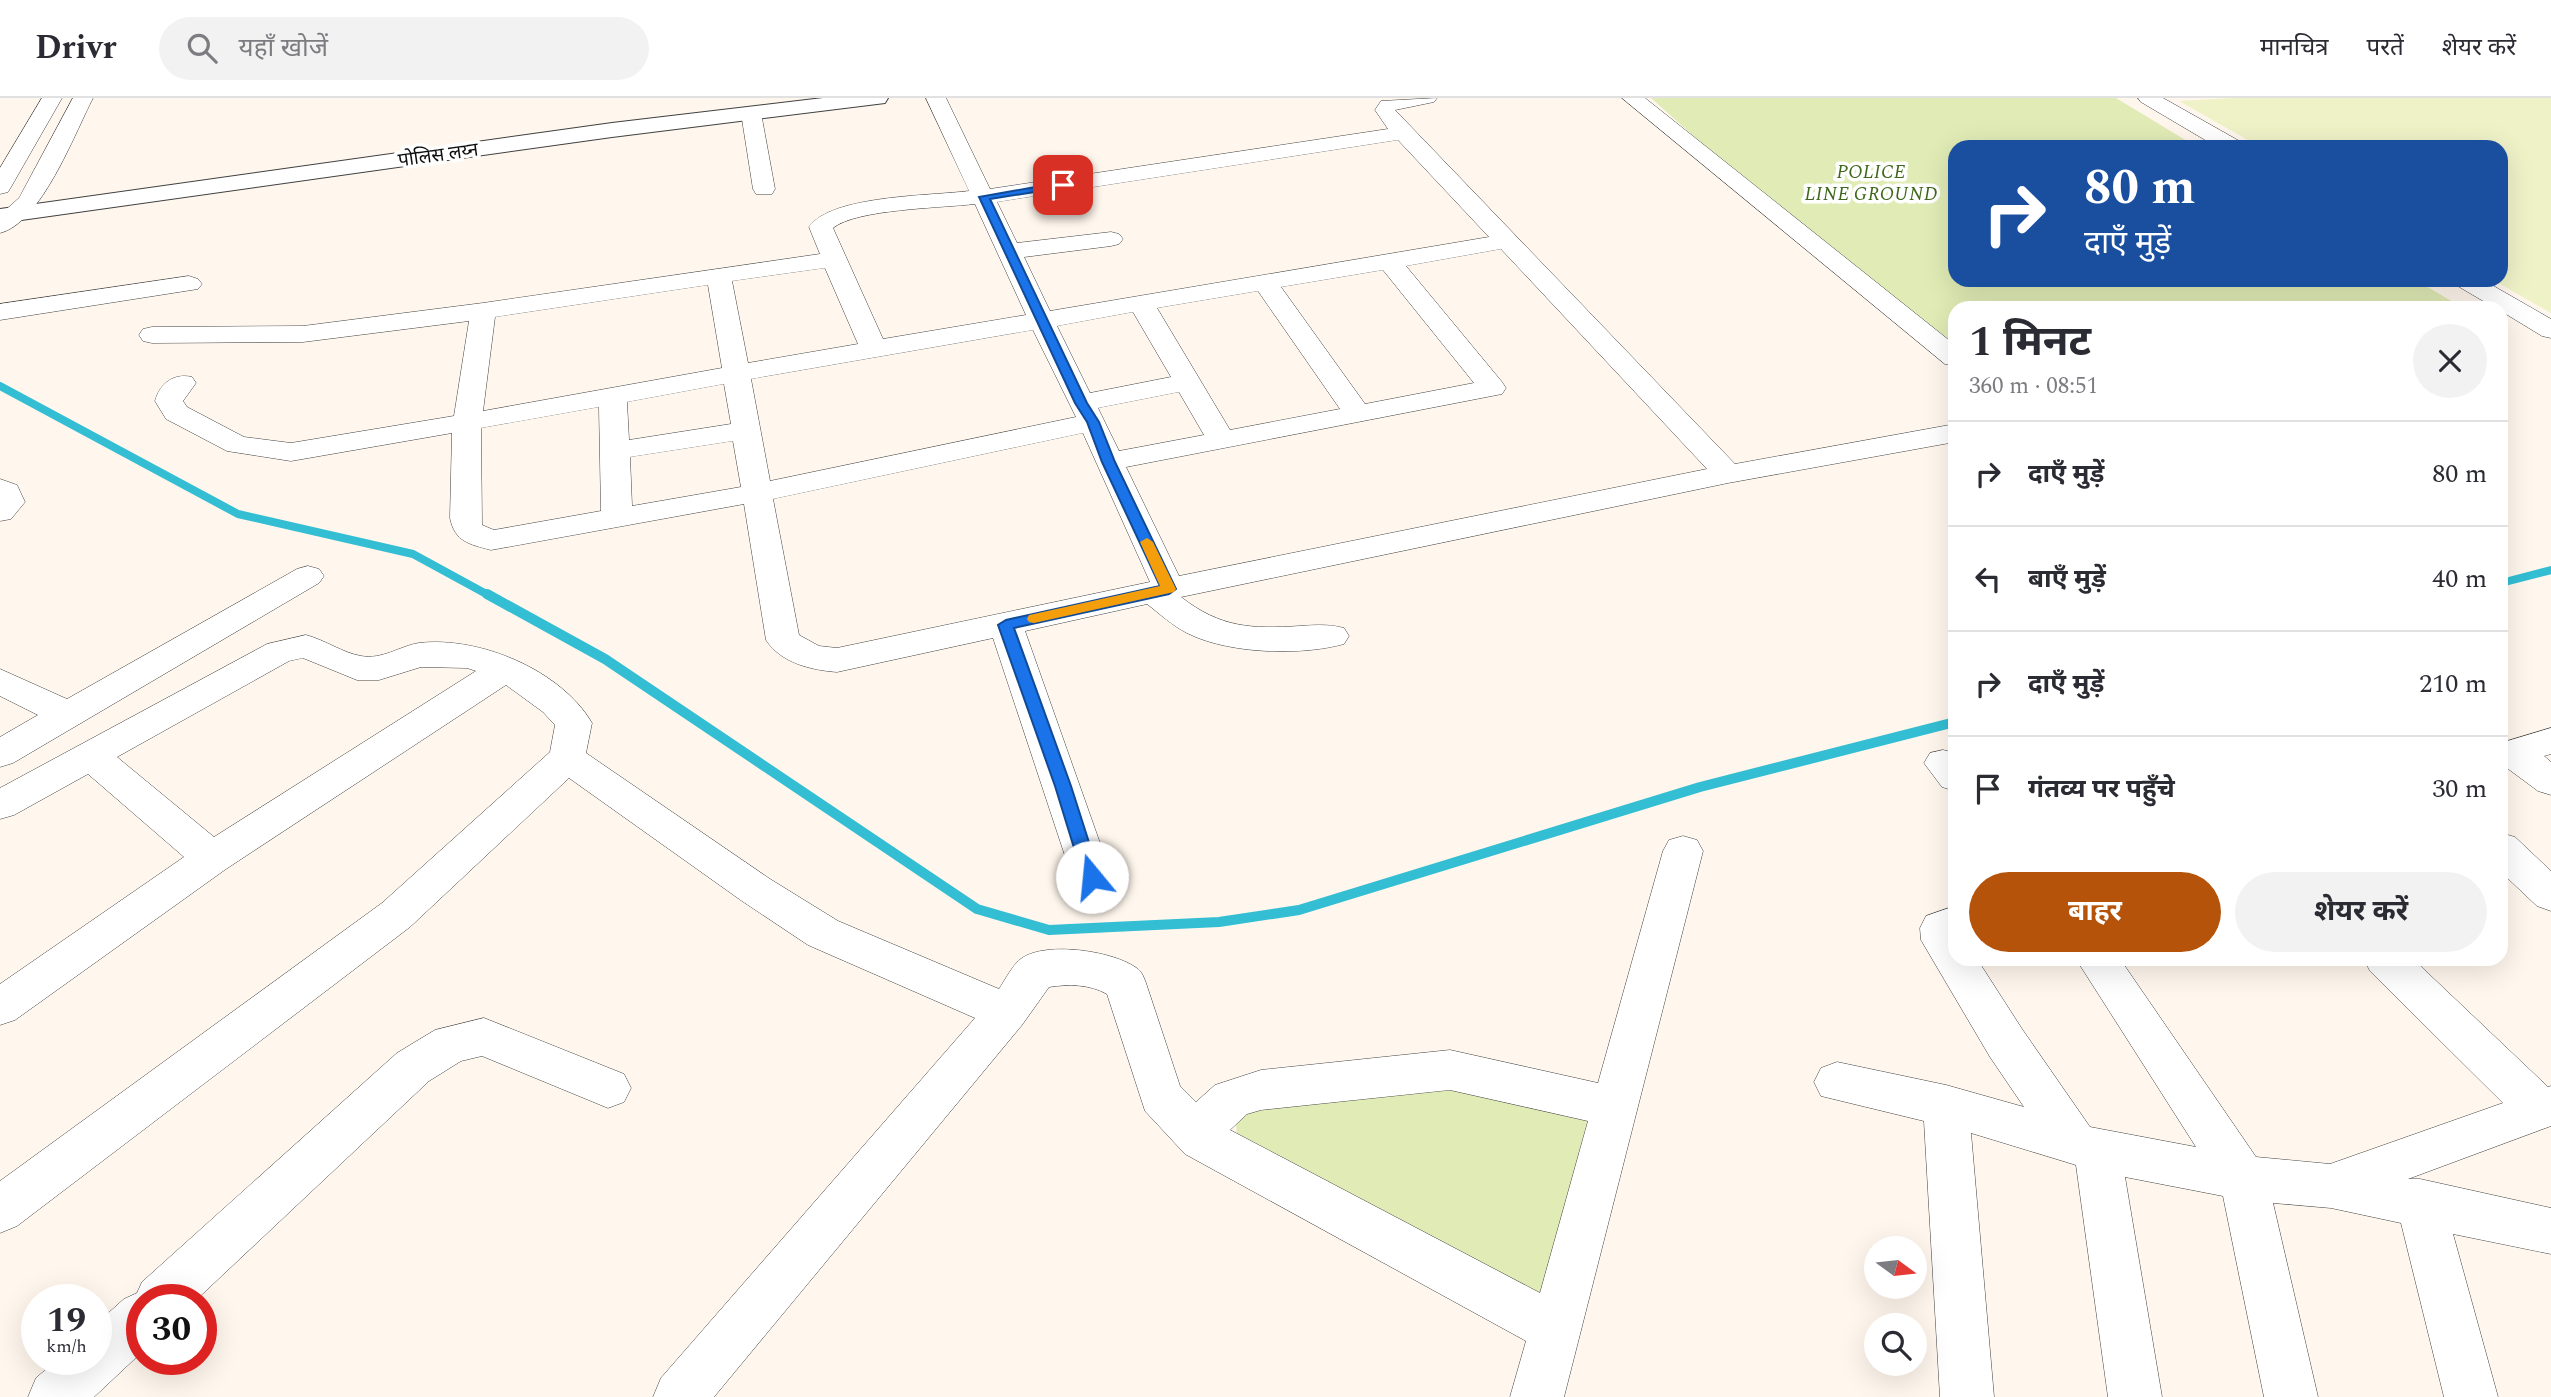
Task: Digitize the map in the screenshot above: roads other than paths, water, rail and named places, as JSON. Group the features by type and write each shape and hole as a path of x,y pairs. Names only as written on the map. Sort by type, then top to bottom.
{"street":[{"path":"0,187 52,98"},
{"path":"10,212 83,98"},
{"path":"10,212 787,98"},
{"name":"पोलिस लय्न","path":"10,212 612,130 877,98"},
{"path":"936,98 1087,412 1161,591 1202,627 1226,634 1245,637 1332,636"},
{"path":"1427,98 1388,105 1385,110 1389,118 1728,474"},
{"path":"1632,98 1948,352"},
{"path":"2129,98 2201,140"},
{"path":"2148,98 2221,140"},
{"path":"751,113 764,189"},
{"path":"874,349 821,227 825,220 835,215 984,197 1404,133"},
{"path":"0,145 27,142"},
{"path":"1009,251 1111,239"},
{"path":"182,383 171,393 169,401 176,413 237,444 262,450 312,450 874,349 1507,241"},
{"path":"152,335 303,334 483,312 834,259"},
{"path":"1109,462 1492,388 1389,261"},
{"path":"719,276 783,640 799,654 817,659 837,660 1728,474 1948,434"},
{"path":"1265,283 1358,414"},
{"path":"0,312 189,285"},
{"path":"2449,287 2473,301"},
{"path":"2477,287 2501,301"},
{"path":"1141,304 1222,440"},
{"path":"2508,305 2551,330"},
{"path":"483,312 467,422 465,518 468,531 491,540 757,493 1087,412 1187,382"},
{"path":"2508,326 2551,347"},
{"path":"613,396 617,519"},
{"path":"615,451 745,430"},
{"path":"0,488 6,491 10,502 0,512"},
{"path":"0,754 308,576"},
{"path":"1006,625 1092,877"},
{"path":"0,806 89,754 279,652 306,646 357,668 379,668 419,655 469,656 506,668 556,703 574,723 567,758 476,839 397,915 0,1210"},
{"path":"0,1007 212,858 506,668"},
{"path":"0,681 68,715"},
{"path":"2508,755 2551,741"},
{"path":"89,754 212,858"},
{"path":"2508,756 2551,781"},
{"path":"567,758 823,933 1007,1012"},
{"path":"1537,1397 1683,851"},
{"path":"2508,855 2551,895"},
{"path":"1948,925 1941,928 1942,940 1948,950"},
{"path":"680,1397 1007,1012 1036,971 1066,966 1091,968 1125,983 1161,1097 1201,1139 1555,1329"},
{"path":"1958,966 2006,1044 2086,1146 2135,1397"},
{"path":"2102,966 2243,1178 2291,1397"},
{"path":"2332,1186 2545,1107 2393,966"},
{"path":"177,1284 413,1067 451,1044 484,1037 608,1088"},
{"path":"1201,1139 1208,1123 1234,1095 1450,1070 1614,1107"},
{"path":"1837,1083 1946,1105 2086,1146 2243,1178 2332,1186 2420,1202 2551,1231"},
{"path":"1946,1105 1966,1397"},
{"path":"2420,1202 2471,1397"},
{"path":"112,1344 126,1332"},
{"path":"55,1397 79,1375"}],"waterway":[{"path":"0,386 238,514 413,554 490,596"},
{"path":"2508,581 2551,570"},
{"path":"487,594 605,659 977,909 1049,930 1219,922 1299,910 1700,787 1948,724"}],"park label":[{"name":"POLICE LINE GROUND","path":"1871,182"}]}
